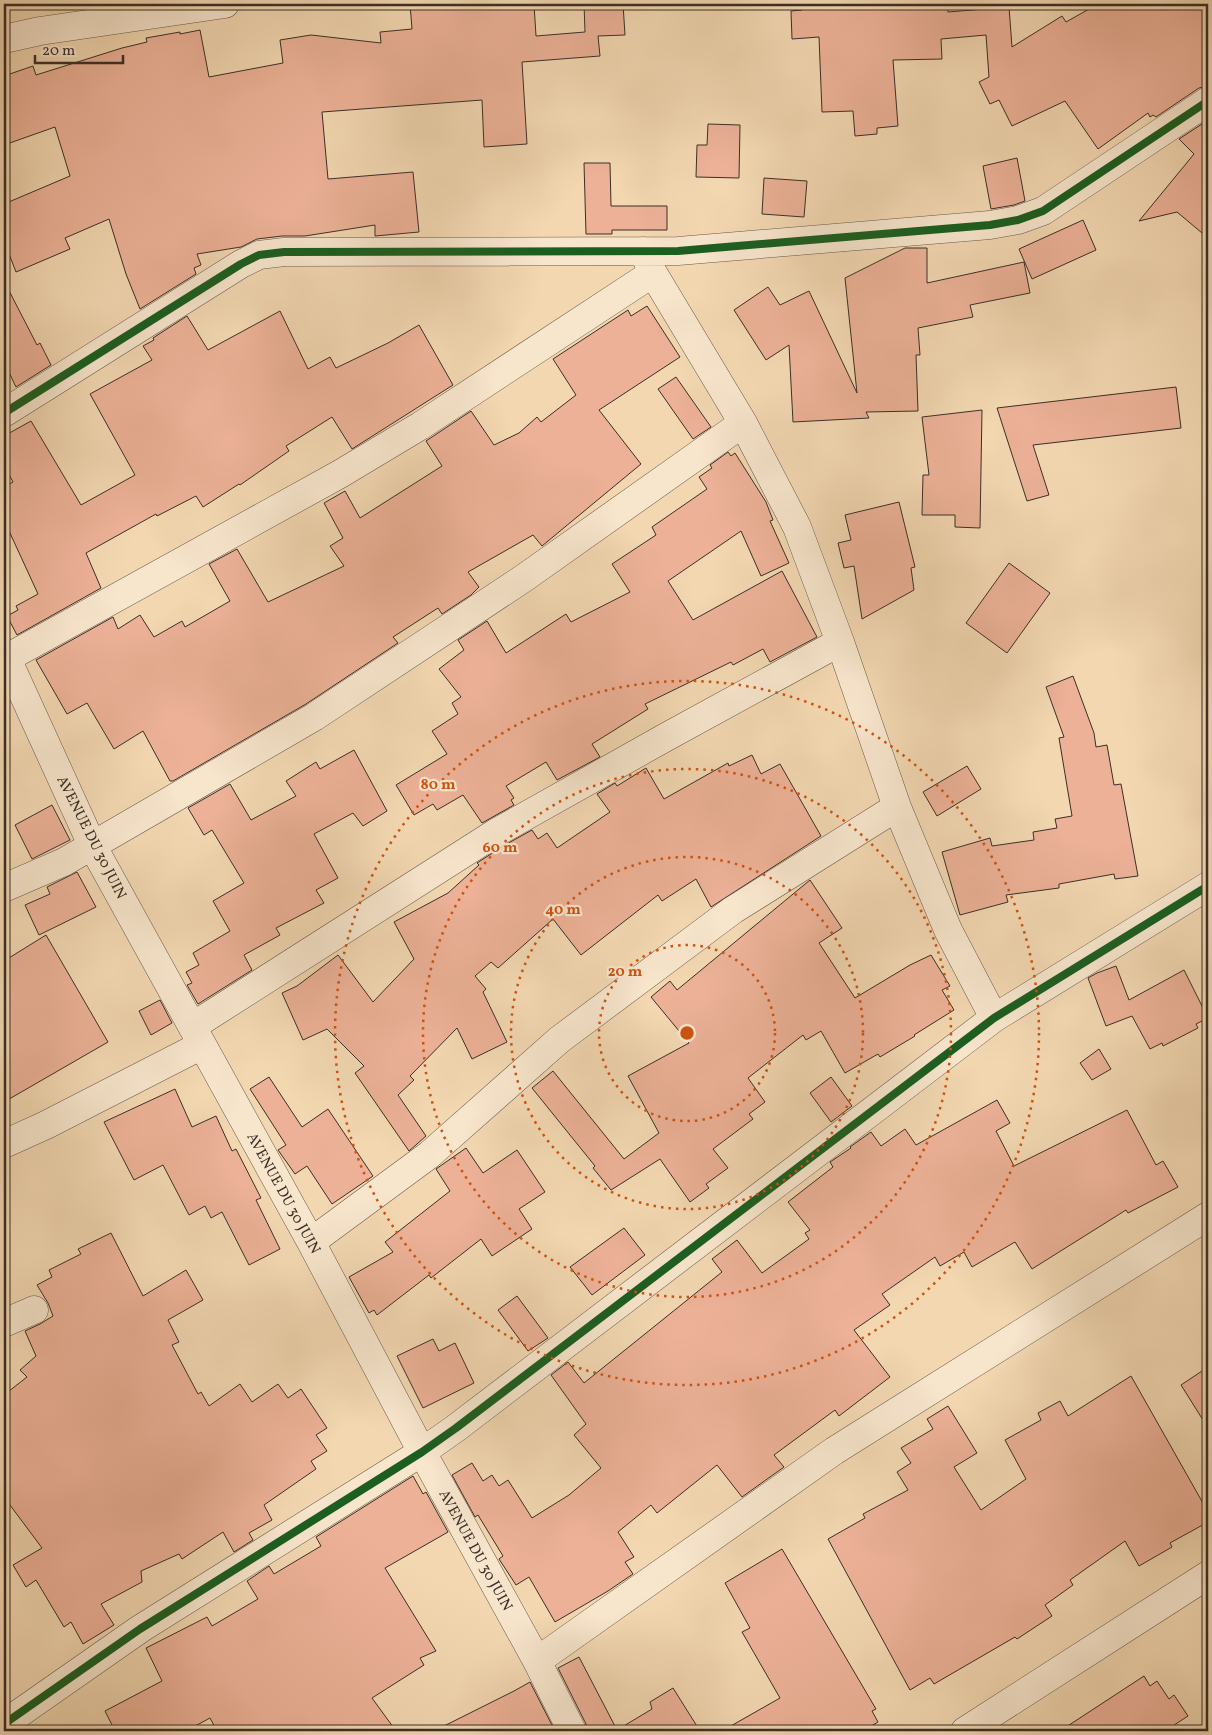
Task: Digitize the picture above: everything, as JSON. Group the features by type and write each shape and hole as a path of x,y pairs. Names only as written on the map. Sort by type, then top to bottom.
{"street":[{"path":"4,39 40,31 224,4"},
{"path":"5,655 340,474 428,421 648,262 678,251 948,230 1018,220 1043,211 1208,101"},
{"path":"4,413 241,264 259,255 284,252 648,262"},
{"path":"648,262 742,423 797,527 840,642 897,807 948,930 994,1018"},
{"path":"4,888 64,862 314,718 524,578 742,423"},
{"path":"4,1144 46,1125 197,1036 497,832 840,642"},
{"name":"AVENUE DU 30 JUIN","path":"5,655 92,845 311,1242 422,1452 537,1661 572,1731"},
{"path":"311,1242 429,1155 559,1040 733,910 897,807"},
{"path":"4,1724 140,1629 422,1452 494,1401 994,1018 1208,886"},
{"path":"537,1661 834,1451 1208,1216"},
{"path":"4,1323 34,1310"},
{"path":"965,1731 1208,1576"}],"building":[{"path":"410,4 534,4 536,36 585,32 584,4 623,4 625,35 598,36 600,56 522,62 527,144 484,147 482,100 322,112 328,179 413,172 419,232 375,236 375,225 305,236 257,239 241,247 197,254 201,265 194,268 196,274 140,309 126,274 109,219 65,238 70,249 16,272 4,241 4,204 70,176 55,127 4,145 4,76 33,66 36,75 147,42 146,38 200,30 209,77 283,63 280,40 311,35 381,43 380,32 412,29"},
{"path":"802,4 948,4 948,12 1009,7 1012,47 1062,16 1066,22 1098,4 1161,4 1162,10 1187,4 1208,4 1208,86 1199,88 1156,117 1153,115 1150,117 1148,113 1098,149 1065,101 1012,126 999,100 990,104 979,82 989,77 986,35 941,39 942,59 893,60 898,126 877,128 877,134 855,136 853,111 822,112 819,37 792,39 791,11 802,10"},
{"path":"1208,120 1208,238 1177,212 1139,221 1194,154 1179,139"},
{"path":"708,124 740,125 739,178 696,177 697,145 707,145"},
{"path":"1017,158 1025,201 991,209 983,166"},
{"path":"584,163 610,163 611,206 667,206 667,230 612,230 612,234 586,234"},
{"path":"764,178 807,181 804,217 762,214"},
{"path":"1083,220 1096,250 1032,279 1019,249"},
{"path":"905,248 927,248 927,283 1024,262 1030,293 970,305 973,317 918,328 920,355 916,355 918,411 866,412 869,418 793,422 789,345 766,360 734,310 768,287 780,305 809,291 857,393 845,278"},
{"path":"4,281 37,345 40,343 51,365 16,387 4,362"},
{"path":"647,306 680,357 599,410 641,464 542,546 533,535 468,572 479,587 471,595 442,614 438,608 393,637 398,643 306,704 173,781 170,781 143,731 114,749 87,703 67,714 36,660 113,617 118,629 140,615 154,637 182,621 185,627 230,601 209,564 237,549 268,602 344,566 330,546 343,538 324,503 345,491 360,518 442,466 426,441 471,411 494,445 519,433 537,417 541,422 576,395 553,359 628,310 631,316"},
{"path":"280,311 308,369 330,357 336,368 388,343 419,325 453,385 352,449 332,417 286,446 289,451 240,485 203,507 196,496 157,516 156,514 86,553 101,588 17,635 7,616 18,610 16,606 38,594 4,520 4,487 13,482 4,465 4,436 31,421 81,505 135,475 90,394 152,360 143,346 187,316 208,350"},
{"path":"676,377 711,427 693,439 658,389"},
{"path":"1176,387 1181,428 1033,445 1049,495 1027,501 997,408"},
{"path":"982,410 980,528 955,527 955,515 922,515 923,475 929,475 922,417"},
{"path":"728,452 731,456 735,453 766,502 773,520 770,521 789,563 761,576 741,531 668,581 693,620 782,571 817,637 770,662 763,649 733,665 731,662 645,704 648,709 592,744 600,757 557,780 546,762 506,786 514,798 511,800 514,805 482,823 463,795 437,810 433,804 414,815 396,785 447,754 432,731 458,714 452,703 461,697 439,669 464,650 458,640 487,621 506,653 566,614 571,622 630,592 612,564 656,535 652,527 707,489 699,477 712,468 710,465"},
{"path":"899,502 915,567 911,568 914,590 862,619 854,566 844,568 838,543 851,540 845,515"},
{"path":"1009,563 1050,593 1007,653 966,623"},
{"path":"1073,676 1094,733 1096,747 1107,745 1114,785 1121,784 1138,876 1115,879 1114,874 1059,884 1059,888 1006,895 1008,902 960,915 942,852 990,838 992,846 1034,840 1033,832 1057,828 1055,819 1072,816 1059,738 1064,737 1046,687"},
{"path":"354,750 387,811 363,826 353,813 314,834 338,878 316,890 324,903 276,928 280,935 244,955 252,970 198,1004 187,985 192,983 186,972 199,965 193,953 230,931 213,901 244,883 212,830 204,835 188,808 230,784 251,820 296,796 286,781 316,762 320,769"},
{"path":"752,755 761,774 780,764 821,836 711,907 696,879 662,901 658,895 581,955 553,919 498,968 491,962 475,976 486,989 483,992 507,1042 472,1059 457,1028 410,1076 414,1080 398,1095 426,1136 409,1151 355,1073 364,1066 327,1029 303,1040 282,993 297,986 338,955 373,1002 414,959 394,922 448,893 479,865 477,863 505,845 532,830 538,839 547,833 557,848 610,812 597,794 615,783 617,786 646,768 664,799 728,763 729,766"},
{"path":"967,766 981,789 937,816 923,792"},
{"path":"52,805 70,840 32,859 15,825"},
{"path":"77,872 96,907 39,935 25,905 50,894 47,887"},
{"path":"810,880 842,928 819,943 855,998 910,965 931,955 950,986 942,990 954,1010 880,1057 878,1054 845,1073 821,1031 806,1040 803,1035 748,1078 765,1102 749,1114 753,1119 713,1149 728,1168 706,1184 709,1188 690,1202 660,1159 611,1190 593,1168 595,1166 532,1088 553,1071 624,1159 659,1133 628,1076 689,1043 651,997 670,981 677,990"},
{"path":"46,935 108,1042 4,1102 4,961"},
{"path":"1116,966 1129,1000 1184,970 1208,1018 1196,1024 1198,1028 1163,1046 1162,1043 1150,1049 1132,1016 1106,1026 1088,978"},
{"path":"160,1000 172,1023 151,1035 139,1011"},
{"path":"1099,1049 1111,1069 1092,1080 1080,1063"},
{"path":"269,1077 302,1127 328,1109 373,1176 332,1204 307,1166 295,1174 278,1150 286,1145 250,1089"},
{"path":"831,1077 852,1106 831,1122 810,1093"},
{"path":"175,1089 192,1127 216,1116 232,1151 236,1149 261,1198 256,1200 280,1249 249,1265 222,1212 211,1218 205,1206 189,1215 163,1165 134,1180 104,1122"},
{"path":"997,1100 1010,1123 996,1131 1014,1166 1127,1110 1156,1165 1163,1161 1178,1187 1128,1213 1126,1210 1032,1269 1015,1242 972,1267 964,1252 940,1266 935,1257 882,1294 890,1305 854,1330 890,1377 839,1416 835,1410 774,1455 784,1467 742,1497 717,1465 657,1513 651,1505 618,1532 634,1557 625,1562 633,1574 555,1622 529,1577 516,1585 499,1559 503,1556 478,1515 475,1517 452,1475 472,1463 483,1481 492,1475 499,1486 508,1480 532,1518 569,1495 601,1468 574,1435 586,1424 551,1375 568,1362 584,1383 722,1272 712,1259 737,1240 762,1273 809,1239 805,1233 810,1230 788,1202 833,1167 830,1162 871,1132 881,1146 905,1129 916,1145"},
{"path":"466,1148 483,1173 517,1150 545,1192 519,1209 532,1229 492,1256 481,1239 431,1278 429,1275 377,1315 374,1310 369,1313 349,1277 393,1252 385,1242 450,1191 436,1169"},
{"path":"624,1228 645,1255 592,1295 570,1267"},
{"path":"111,1233 143,1296 186,1270 203,1300 168,1320 179,1342 172,1345 198,1394 201,1392 209,1406 240,1384 252,1402 278,1384 288,1398 301,1389 327,1428 316,1435 327,1451 311,1461 316,1469 264,1505 272,1520 249,1533 253,1540 234,1552 223,1532 182,1559 179,1554 141,1571 142,1582 101,1604 114,1625 83,1644 71,1622 64,1627 36,1580 26,1587 13,1565 42,1548 4,1497 4,1395 27,1377 20,1370 36,1356 25,1331 53,1316 48,1303 37,1285 52,1277 49,1270 81,1254 78,1249"},
{"path":"517,1296 548,1338 528,1351 498,1310"},
{"path":"433,1339 439,1351 455,1343 474,1383 423,1408 397,1356"},
{"path":"1208,1367 1208,1428 1181,1385"},
{"path":"1131,1376 1208,1512 1208,1522 1170,1543 1172,1547 1139,1566 1125,1541 1070,1580 1073,1585 1045,1605 1052,1616 1017,1639 1015,1637 934,1684 930,1678 910,1690 828,1539 865,1518 863,1514 908,1490 897,1472 911,1463 901,1448 933,1429 927,1419 948,1406 977,1453 954,1467 981,1510 1026,1479 1005,1440 1041,1420 1038,1413 1060,1401 1068,1416"},
{"path":"413,1476 423,1494 426,1492 448,1532 385,1568 436,1651 420,1658 424,1665 372,1698 396,1731 217,1731 210,1718 186,1731 115,1731 105,1711 162,1681 146,1648 207,1617 212,1626 258,1599 247,1581 269,1566 274,1574 321,1546 316,1537"},
{"path":"782,1549 876,1709 872,1711 878,1722 863,1731 722,1731 780,1698 742,1632 750,1628 725,1583"},
{"path":"579,1657 617,1730 652,1709 650,1702 673,1688 700,1731 588,1731 558,1668"},
{"path":"1144,1676 1150,1686 1157,1681 1169,1699 1174,1695 1188,1716 1165,1731 1060,1731"},
{"path":"530,1682 555,1731 434,1731 514,1691"}],"cycle path":[{"path":"4,413 241,264 259,255 284,252 678,251 990,225 1018,220 1043,211 1208,101"},
{"path":"4,1724 140,1629 422,1452 994,1018 1208,886"}]}
